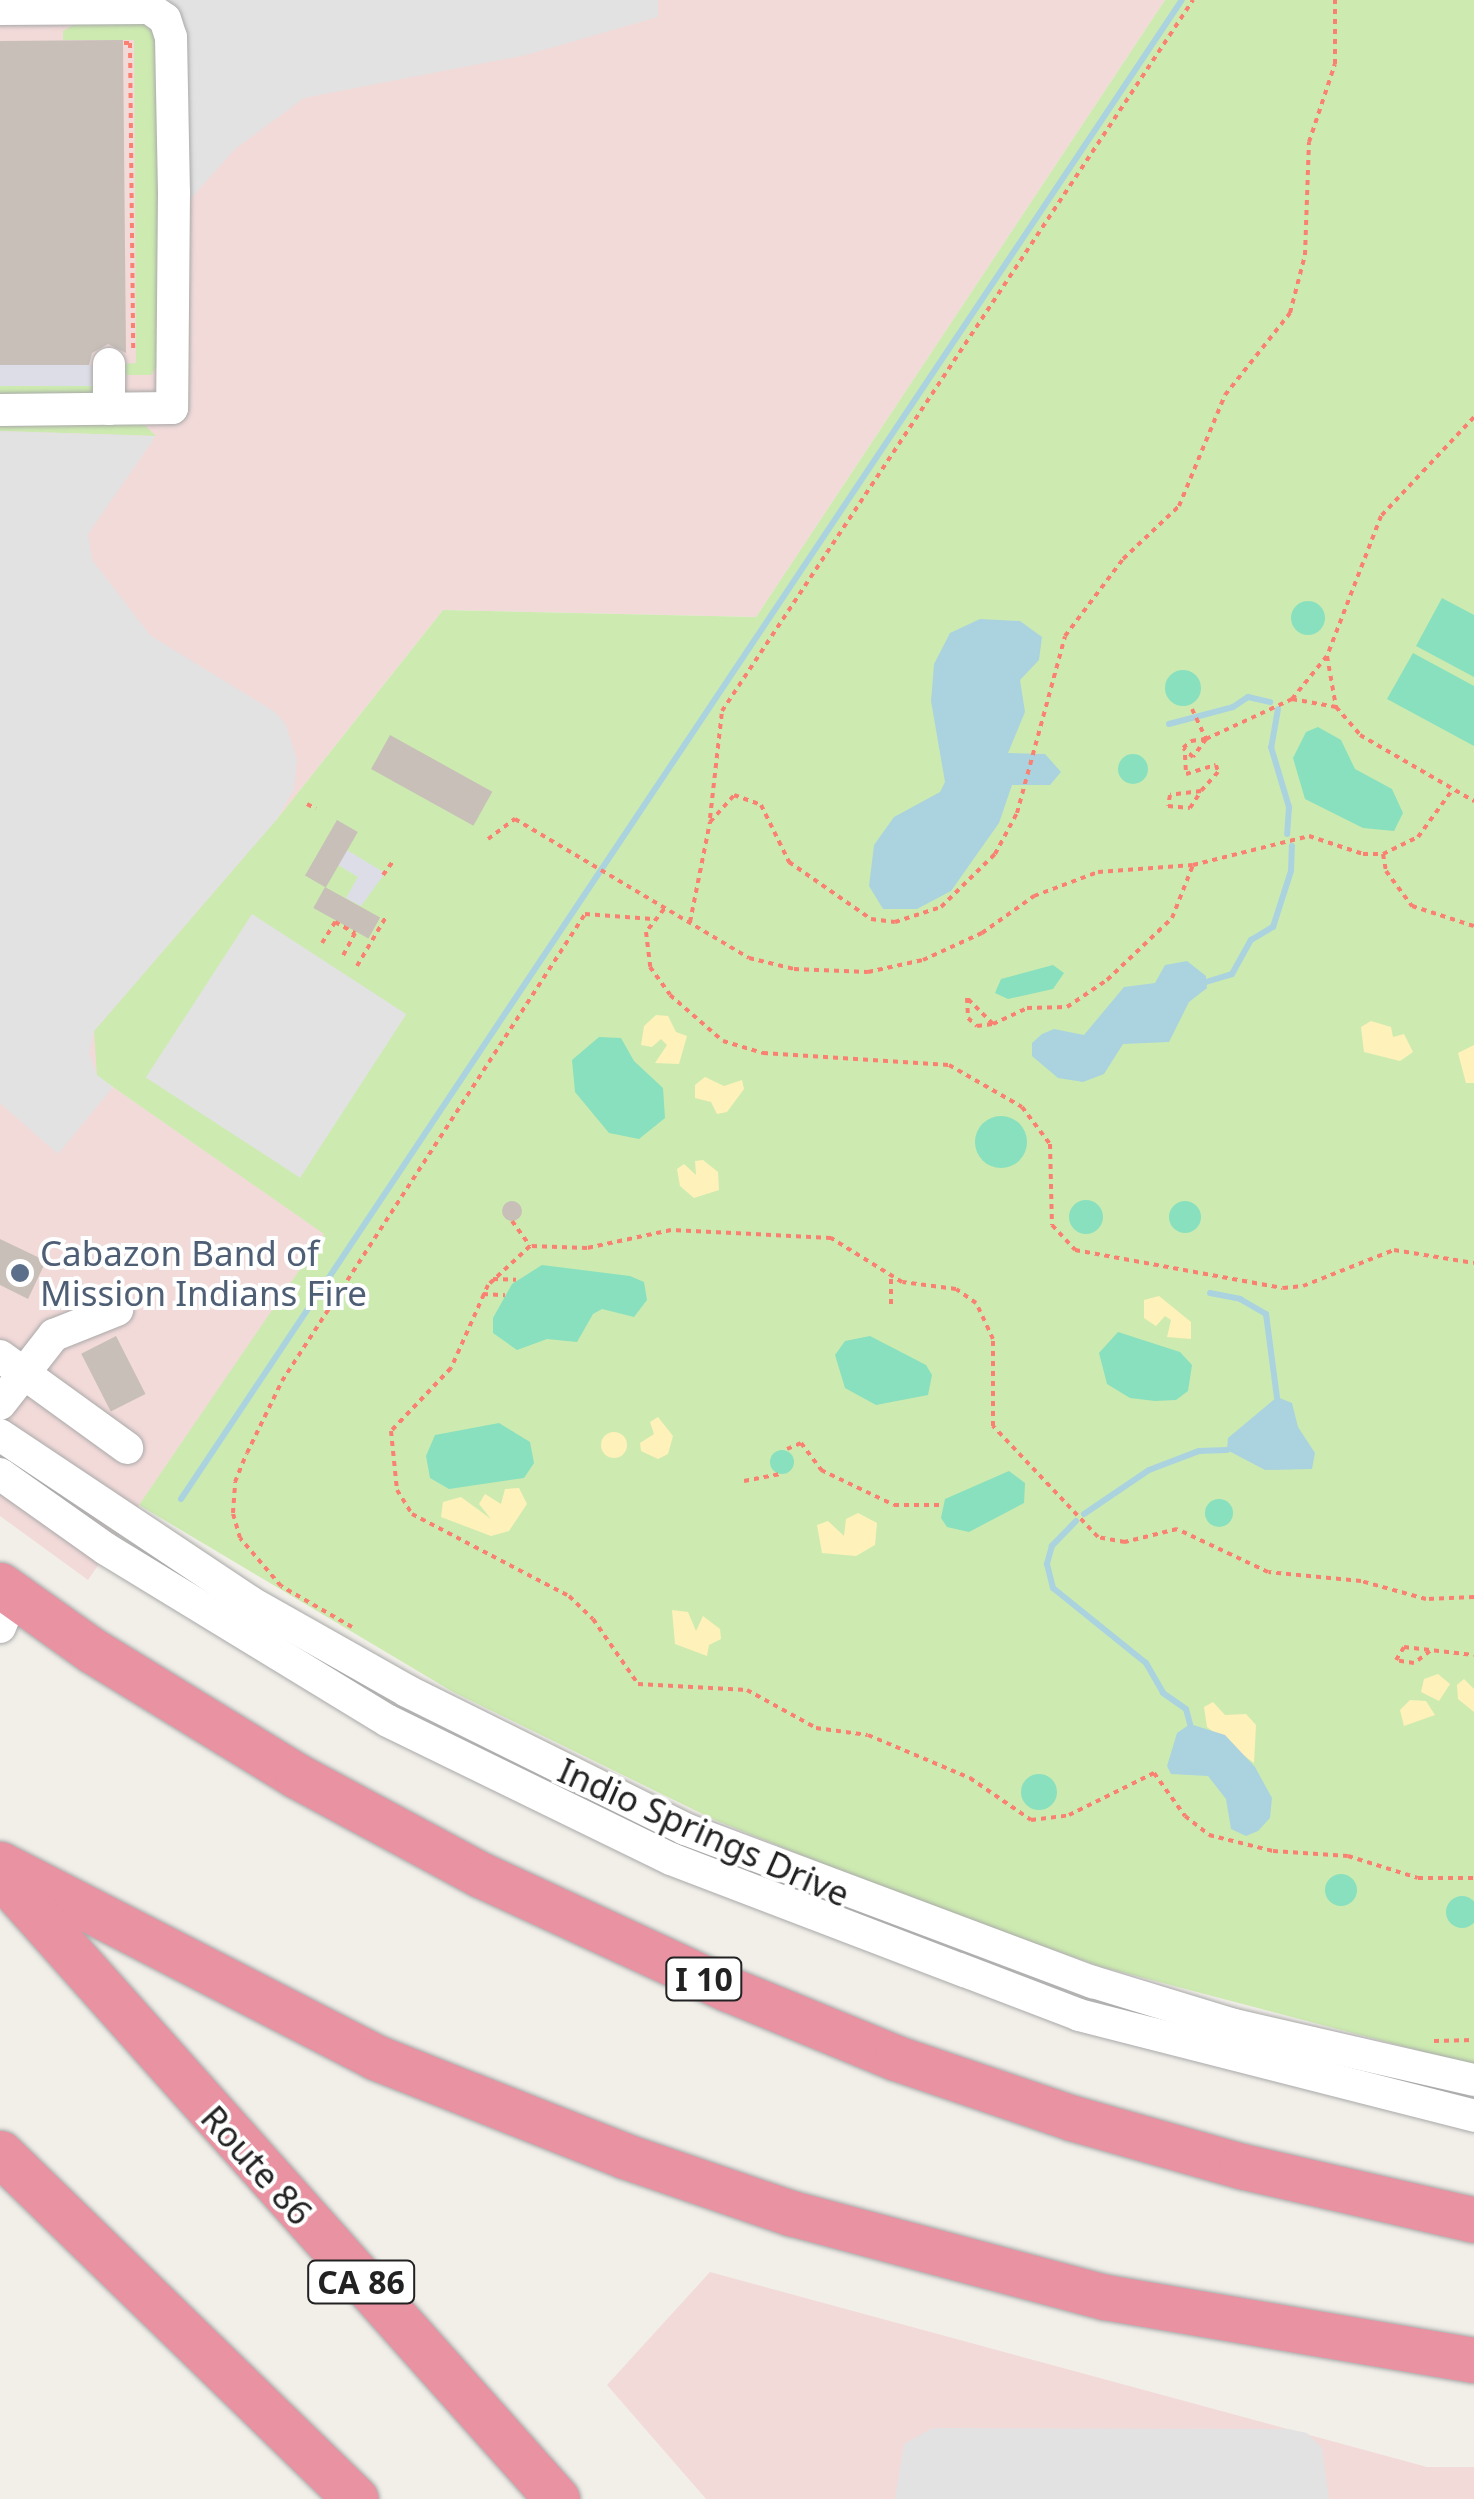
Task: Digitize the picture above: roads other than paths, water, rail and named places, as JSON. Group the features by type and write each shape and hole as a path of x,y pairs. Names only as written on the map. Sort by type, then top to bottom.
{"highway":[{"name":"I 10","path":"4,1602 297,1776 481,1875 728,1990 896,2058 1072,2118 1241,2166 1474,2220"},
{"path":"0,1864 375,2057 625,2156 791,2212 1105,2296 1474,2360"},
{"name":"Route 86","path":"0,1874 557,2499"},
{"path":"0,2152 356,2499"}],"lane":[{"path":"0,10 48,24 149,8 165,19 171,37 172,408 0,410"},
{"path":"108,410 121,363"},
{"path":"0,1404 12,1365 54,1335 117,1310"},
{"path":"12,1365 127,1448"},
{"name":"Indio Springs Drive","path":"0,1435 250,1602 440,1708 685,1829 1094,1982 1234,2025 1474,2080"},
{"name":"Indio Springs Drive","path":"0,1474 153,1579 388,1721 672,1859 1079,2015 1474,2116"}],"water":[{"path":"980,619 1020,621 1042,637 1039,660 1020,680 1025,712 1008,753 1045,754 1061,772 1050,785 1012,785 999,823 951,891 917,909 883,909 869,886 874,845 894,817 940,792 945,782 931,701 934,664 950,633"},
{"path":"1187,961 1206,976 1207,988 1189,1002 1169,1042 1123,1044 1104,1074 1083,1082 1058,1078 1032,1056 1032,1043 1042,1034 1054,1029 1084,1035 1124,987 1155,983 1165,965"},
{"path":"1277,1397 1292,1403 1298,1427 1315,1453 1312,1469 1265,1470 1227,1450 1228,1438"},
{"path":"1190,1724 1225,1735 1255,1767 1272,1798 1270,1818 1258,1831 1246,1836 1231,1829 1226,1799 1208,1776 1171,1774 1167,1766 1177,1733"}],"waterway":[{"path":"181,1499 1182,0"},
{"path":"1169,724 1233,707 1248,697 1270,702"},
{"path":"1278,709 1271,747 1289,807 1287,834"},
{"path":"1206,982 1232,974 1251,940 1273,927 1291,871 1292,846"},
{"path":"1210,1293 1240,1299 1266,1314 1277,1397"},
{"path":"1084,1514 1149,1470 1199,1451 1227,1450"},
{"path":"1076,1521 1052,1546 1047,1564 1053,1588 1146,1663 1163,1693 1186,1709 1190,1724"}],"place":[{"name":"Cabazon Band of Mission Indians Fire","path":"20,1273"}]}
